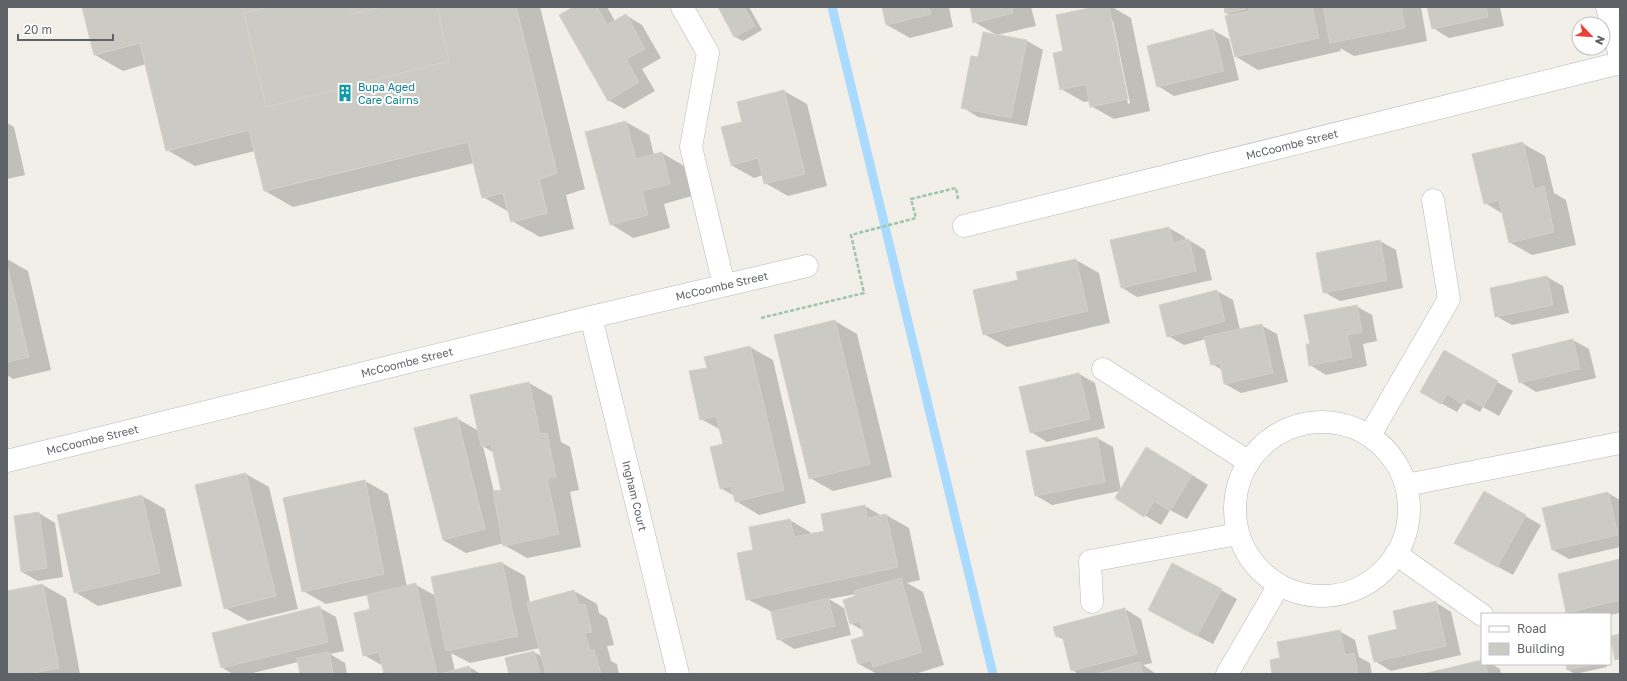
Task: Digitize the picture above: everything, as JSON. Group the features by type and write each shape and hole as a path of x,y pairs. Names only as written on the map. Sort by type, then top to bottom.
{"street":[{"path":"682,7 708,53 691,147 724,285"},
{"path":"1607,7 1620,56"},
{"name":"McCoombe Street","path":"964,226 1620,63"},
{"path":"1370,435 1449,299 1434,200"},
{"name":"McCoombe Street","path":"7,461 591,317 807,266"},
{"name":"Ingham Court","path":"591,317 678,674"},
{"path":"1103,369 1249,462"},
{"path":"1316,421 1346,424 1370,435 1394,458 1406,485 1410,513 1404,540 1390,565 1369,583 1343,594 1315,597 1288,590 1264,576 1246,554 1236,526 1235,496 1244,468 1249,462 1262,444 1287,428 1316,421"},
{"path":"1406,485 1620,443"},
{"path":"1092,602 1090,561 1238,534"},
{"path":"1396,554 1481,614"},
{"path":"1227,674 1279,585"}],"path":[{"path":"761,318 864,293 851,235 912,220 916,218 911,199 956,188"}],"building":[{"name":"Bupa Aged Care Cairns","path":"82,7 269,7 244,13 266,107 449,61 437,7 516,7 557,173 539,179 547,213 511,222 503,193 482,198 468,142 264,191 249,130 166,151 140,43 94,55"},
{"name":"Bupa Aged Care Cairns","path":"82,7 516,7 557,173 539,179 547,213 511,222 503,193 482,198 468,142 264,191 249,130 166,151 140,43 94,55"},
{"path":"269,7 350,7 351,14 382,7 437,7 449,61 266,107 244,13"},
{"path":"350,7 382,7 351,14"},
{"path":"573,7 597,7 607,25 626,14 645,49 626,59 639,82 608,101 559,15"},
{"path":"718,7 744,7 755,26 734,37"},
{"path":"882,7 929,7 931,14 886,25"},
{"path":"970,7 1012,7 1013,13 973,23"},
{"path":"1094,7 1109,7 1128,99 1090,107 1086,84 1060,90 1053,53 1063,51 1056,15"},
{"path":"1224,7 1245,7 1245,9 1225,13"},
{"path":"1249,7 1312,7 1319,38 1235,57 1225,16 1249,11"},
{"path":"1323,7 1401,7 1405,28 1330,43"},
{"path":"1427,7 1486,7 1488,17 1432,29"},
{"path":"1213,29 1224,71 1157,87 1147,46"},
{"path":"983,32 1027,40 1011,118 961,108 971,56 978,57"},
{"path":"784,90 805,174 764,184 758,158 731,165 721,127 742,122 737,102"},
{"path":"626,121 636,159 662,152 670,184 642,191 648,215 610,225 585,132"},
{"path":"1523,142 1534,189 1544,186 1554,232 1509,243 1499,200 1484,204 1472,154"},
{"path":"1169,227 1173,243 1189,239 1196,271 1121,288 1110,240"},
{"path":"1380,240 1387,280 1323,293 1316,253"},
{"path":"1076,259 1088,311 983,335 973,290 1018,280 1016,272"},
{"path":"7,265 29,357 7,362"},
{"path":"1547,276 1553,305 1495,317 1490,288"},
{"path":"1217,290 1225,321 1167,337 1159,305"},
{"path":"1357,305 1362,332 1347,335 1352,357 1309,366 1306,344 1310,344 1304,315"},
{"path":"835,320 870,464 809,479 774,335"},
{"path":"1262,324 1273,373 1224,384 1220,363 1211,365 1204,337"},
{"path":"1573,339 1580,369 1519,383 1512,354"},
{"path":"750,346 784,490 735,502 731,486 720,489 710,447 723,444 716,416 700,420 689,371 707,368 704,357"},
{"path":"1444,350 1498,381 1483,407 1467,398 1463,404 1447,394 1441,404 1420,392"},
{"path":"1079,373 1090,419 1030,433 1019,387"},
{"path":"529,382 540,434 547,433 556,477 547,479 559,534 503,546 493,491 501,490 491,444 481,446 470,395"},
{"path":"457,417 485,529 443,540 414,428"},
{"path":"1097,437 1105,482 1035,496 1026,451"},
{"path":"1146,447 1192,475 1170,511 1154,501 1144,517 1115,498"},
{"path":"246,473 276,596 224,609 195,485"},
{"path":"365,480 384,574 302,592 283,498"},
{"path":"1484,491 1526,515 1497,567 1454,543"},
{"path":"1608,492 1618,535 1552,550 1542,508"},
{"path":"142,495 160,573 74,593 57,515"},
{"path":"865,505 867,518 886,514 898,567 746,600 737,553 753,550 749,527 790,519 794,537 824,531 821,514"},
{"path":"39,512 47,568 21,572 14,516"},
{"path":"1620,559 1620,600 1566,613 1558,574"},
{"path":"502,562 518,636 446,651 431,577"},
{"path":"1172,563 1222,589 1197,636 1148,610"},
{"path":"901,578 922,652 873,667 871,660 858,664 851,640 864,636 860,621 850,624 843,600 855,596 854,591"},
{"path":"416,583 437,674 384,674 379,652 363,656 354,613 370,609 367,595"},
{"path":"43,584 59,668 28,674 7,674 7,591"},
{"path":"574,590 579,605 585,604 592,632 585,633 590,651 594,650 601,674 546,674 527,603"},
{"path":"828,598 835,626 777,640 771,612"},
{"path":"1436,601 1446,646 1374,662 1368,636 1397,629 1393,611"},
{"path":"320,606 328,642 221,668 212,633"},
{"path":"1125,608 1137,654 1071,671 1062,635 1056,637 1053,627"},
{"path":"1340,630 1345,655 1354,653 1358,674 1272,674 1270,660 1280,658 1277,642"},
{"path":"1620,634 1620,659 1615,660 1611,636"},
{"path":"534,651 540,674 509,674 505,658"},
{"path":"329,652 333,674 300,674 297,658"},
{"path":"1481,660 1481,665 1485,665 1488,674 1423,674"},
{"path":"1140,662 1143,674 1096,674"},
{"path":"1566,665 1590,665 1567,670"},
{"path":"469,666 471,674 444,674 444,673"}],"waterway":[{"path":"832,7 993,674"}],"place":[{"name":"Bupa Aged Care Cairns","path":"345,93"}]}
